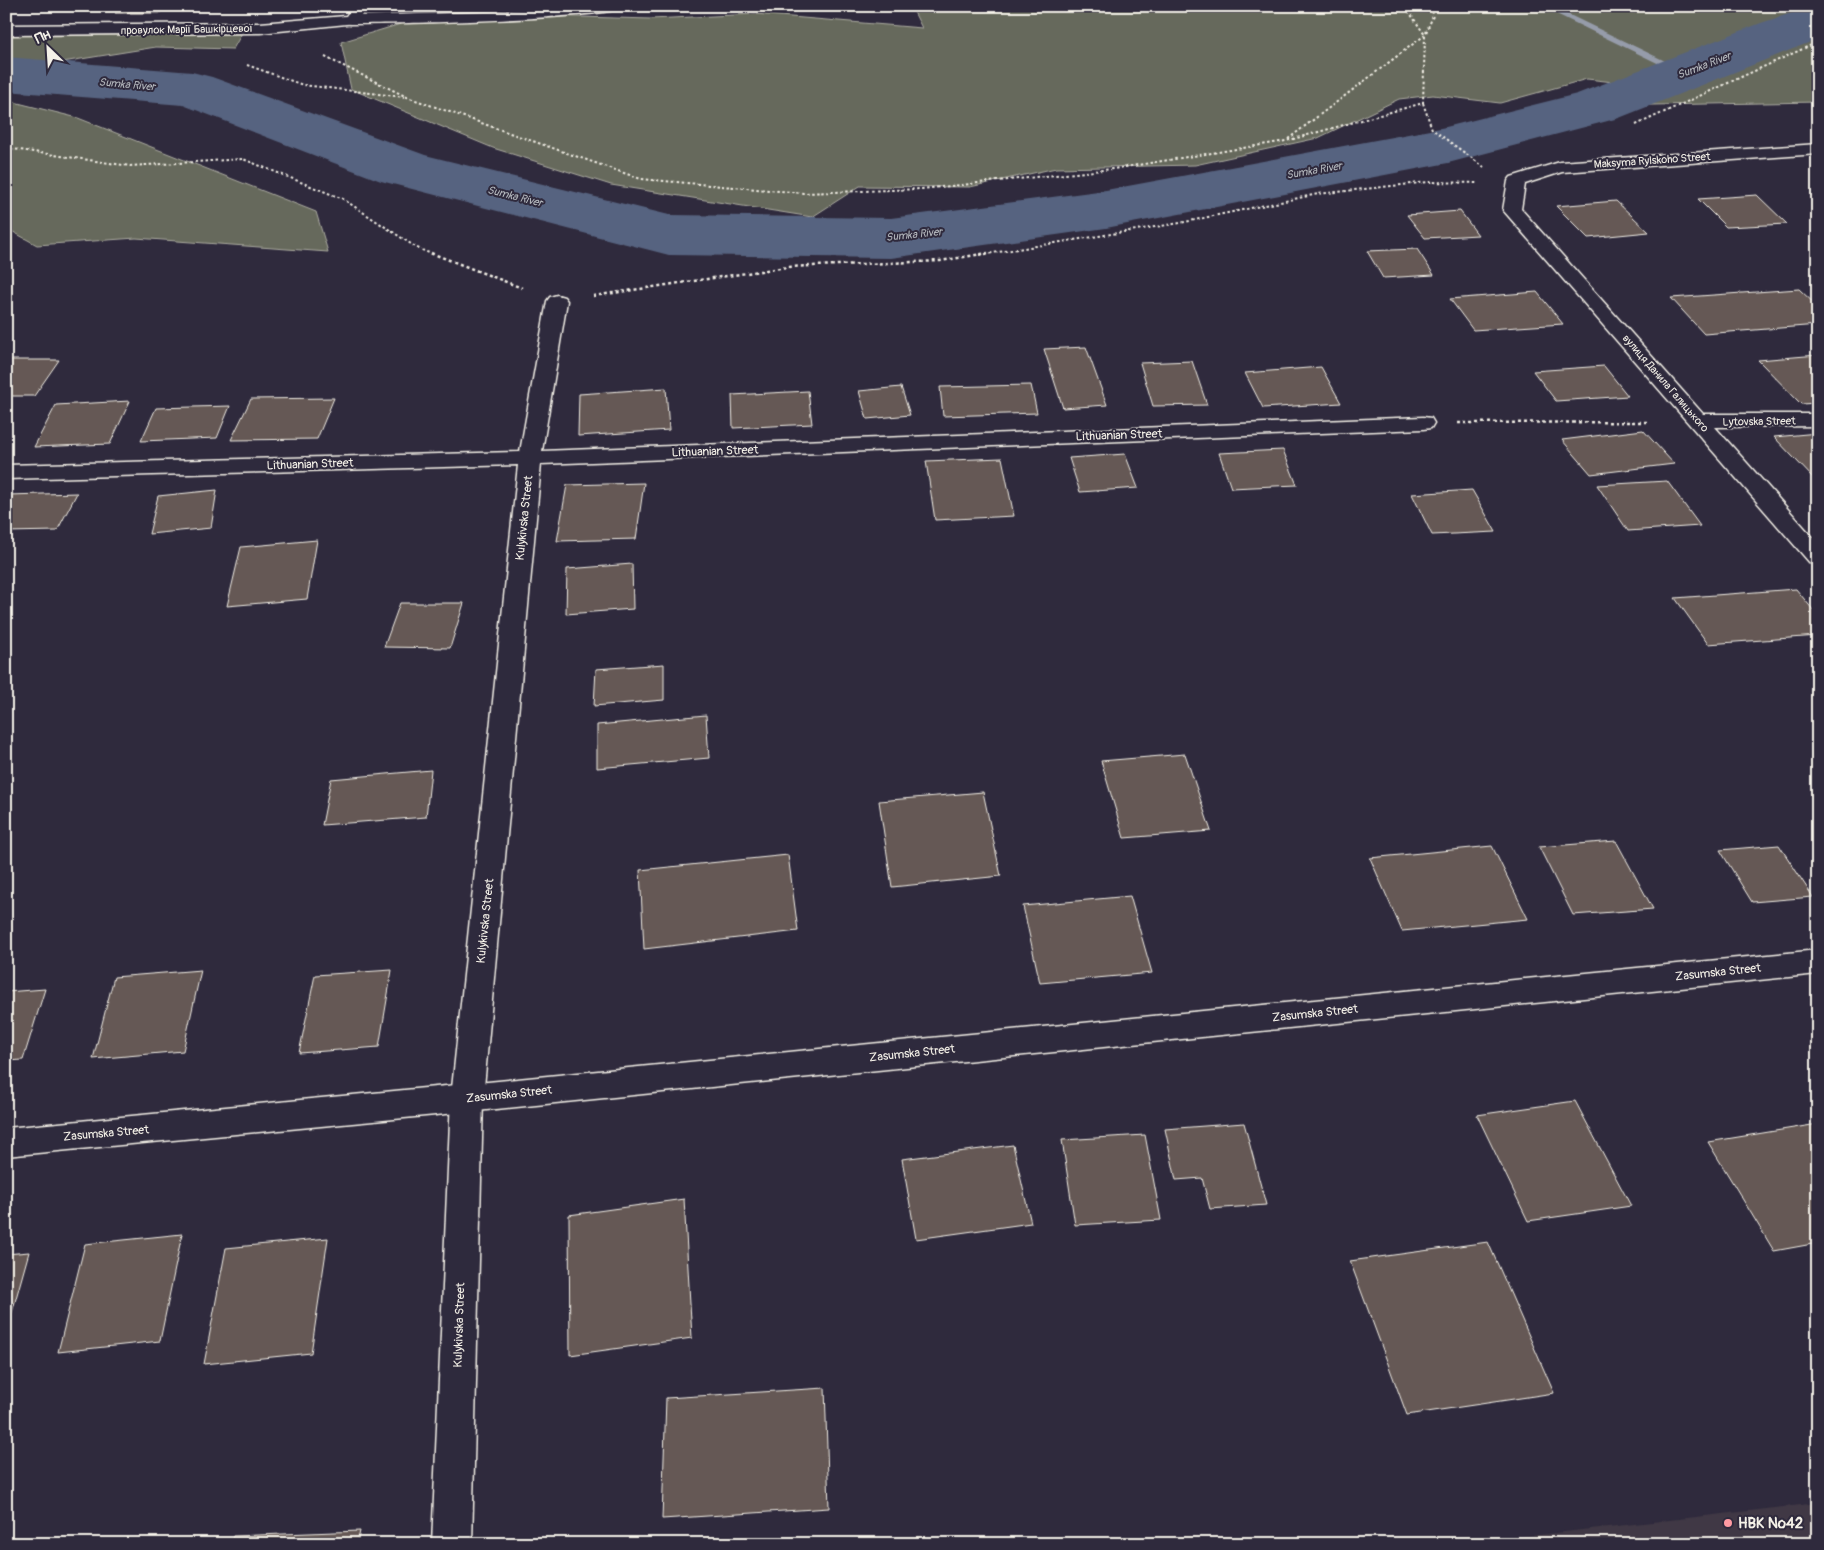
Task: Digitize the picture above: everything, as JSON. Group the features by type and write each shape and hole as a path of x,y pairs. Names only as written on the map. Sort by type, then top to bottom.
{"street":[{"path":"352,20 361,6"},
{"name":"провулок Марії Башкірцевої","path":"6,30 260,28 352,20 570,12 619,6"},
{"name":"Maksyma Rylskoho Street","path":"1517,181 1560,167 1818,149"},
{"name":"вулиця Данила Галицького","path":"1517,181 1512,210 1700,421 1818,558"},
{"name":"Kulykivska Street","path":"452,1544 467,1098 530,458 557,301"},
{"name":"Lytovska Street","path":"1700,421 1818,420"},
{"name":"Lithuanian Street","path":"6,472 530,458 1423,423"},
{"name":"Zasumska Street","path":"6,1142 467,1098 1818,962"}],"path":[{"path":"1405,6 1425,34"},
{"path":"1432,6 1433,16 1425,34 1423,103 1432,129 1480,166"},
{"path":"352,20 323,56 408,97 641,179 802,193 922,189 1113,169 1286,141 1423,103"},
{"path":"1286,141 1425,34"},
{"path":"1634,126 1818,42"},
{"path":"6,148 130,166 243,159 343,199 418,248 557,301 786,268 940,261 1180,223 1318,194 1429,182 1517,181"},
{"path":"1423,423 1700,421"}],"shaded area":[{"name":"НВК №42","path":"1818,1503 1818,1544 1459,1544"}],"green space":[{"path":"911,6 1818,6 1818,8 1623,83 1587,79 1500,103 1433,95 1399,99 1318,138 1195,165 1056,168 970,187 860,186 812,217 611,185 493,148 351,89 341,42 424,17 543,16 651,19 755,14 922,28"},
{"path":"1818,21 1818,102 1598,106 1780,34"},
{"path":"6,33 41,36 242,33 233,49 156,47 6,71"},
{"path":"6,100 78,118 316,212 328,252 136,238 37,245 6,228"}],"building":[{"path":"121,6 166,6 160,13 115,13"},
{"path":"1757,195 1787,224 1726,227 1698,199"},
{"path":"1616,201 1649,232 1588,238 1556,206"},
{"path":"1460,211 1478,235 1425,238 1407,215"},
{"path":"1417,249 1434,275 1383,278 1367,251"},
{"path":"1799,289 1818,307 1818,325 1704,334 1671,298"},
{"path":"1537,292 1563,324 1473,330 1450,299"},
{"path":"1086,347 1107,405 1063,408 1044,349"},
{"path":"1818,355 1818,403 1801,404 1758,360"},
{"path":"6,360 59,360 34,396 6,396"},
{"path":"1192,361 1207,405 1153,406 1140,363"},
{"path":"1604,366 1628,396 1556,401 1533,371"},
{"path":"1321,367 1341,403 1263,408 1245,373"},
{"path":"1031,385 1037,413 943,416 940,387"},
{"path":"901,387 910,415 867,419 859,391"},
{"path":"666,388 669,430 578,436 579,394"},
{"path":"808,391 812,424 733,428 732,395"},
{"path":"334,398 317,439 231,440 251,399"},
{"path":"130,401 110,444 34,447 56,405"},
{"path":"230,406 217,438 141,441 156,408"},
{"path":"1643,430 1674,464 1591,474 1562,440"},
{"path":"1818,433 1818,480 1815,480 1774,437"},
{"path":"1283,450 1297,485 1231,488 1219,453"},
{"path":"1125,454 1138,488 1080,492 1069,458"},
{"path":"1002,458 1014,516 935,520 926,461"},
{"path":"1667,481 1700,526 1628,531 1597,485"},
{"path":"644,483 636,539 557,541 567,485"},
{"path":"217,490 211,528 149,534 158,496"},
{"path":"1472,490 1496,532 1432,535 1412,494"},
{"path":"77,493 57,531 6,532 6,499 8,495"},
{"path":"317,540 307,599 227,606 241,547"},
{"path":"632,564 633,609 566,614 567,569"},
{"path":"1796,589 1818,616 1818,636 1708,644 1675,598"},
{"path":"400,603 464,603 450,648 384,647"},
{"path":"664,664 664,700 594,706 596,669"},
{"path":"706,715 709,758 597,768 597,725"},
{"path":"1185,754 1211,831 1124,838 1101,761"},
{"path":"431,770 426,817 322,825 331,779"},
{"path":"983,792 1001,876 892,887 879,801"},
{"path":"1616,841 1653,909 1573,915 1539,847"},
{"path":"1779,845 1813,897 1752,902 1720,850"},
{"path":"1492,846 1528,919 1402,931 1370,858"},
{"path":"788,855 798,931 644,949 640,870"},
{"path":"1130,896 1152,973 1040,983 1023,906"},
{"path":"201,970 183,1051 93,1059 114,977"},
{"path":"392,970 379,1047 299,1053 315,975"},
{"path":"45,989 23,1060 6,1061 6,992"},
{"path":"1575,1101 1631,1206 1528,1221 1477,1115"},
{"path":"1244,1123 1266,1205 1210,1209 1202,1178 1176,1180 1165,1129"},
{"path":"1818,1124 1818,1243 1774,1251 1708,1142"},
{"path":"1145,1135 1161,1220 1075,1225 1062,1140"},
{"path":"1013,1145 1031,1223 916,1239 902,1159"},
{"path":"684,1199 692,1338 570,1355 569,1215"},
{"path":"182,1234 160,1341 58,1352 85,1244"},
{"path":"328,1238 311,1353 204,1364 226,1248"},
{"path":"1488,1242 1554,1393 1407,1415 1350,1261"},
{"path":"29,1252 6,1334 6,1254"},
{"path":"825,1388 829,1508 662,1519 666,1398"},
{"path":"360,1531 357,1544 231,1544 233,1536"}],"waterway":[{"path":"1544,6 1683,72"},
{"name":"Sumka River","path":"6,74 192,89 403,168 669,235 891,238 1106,209 1448,145 1598,106 1780,34 1818,21"}],"place":[{"name":"НВК №42","path":"1728,1523"}]}
